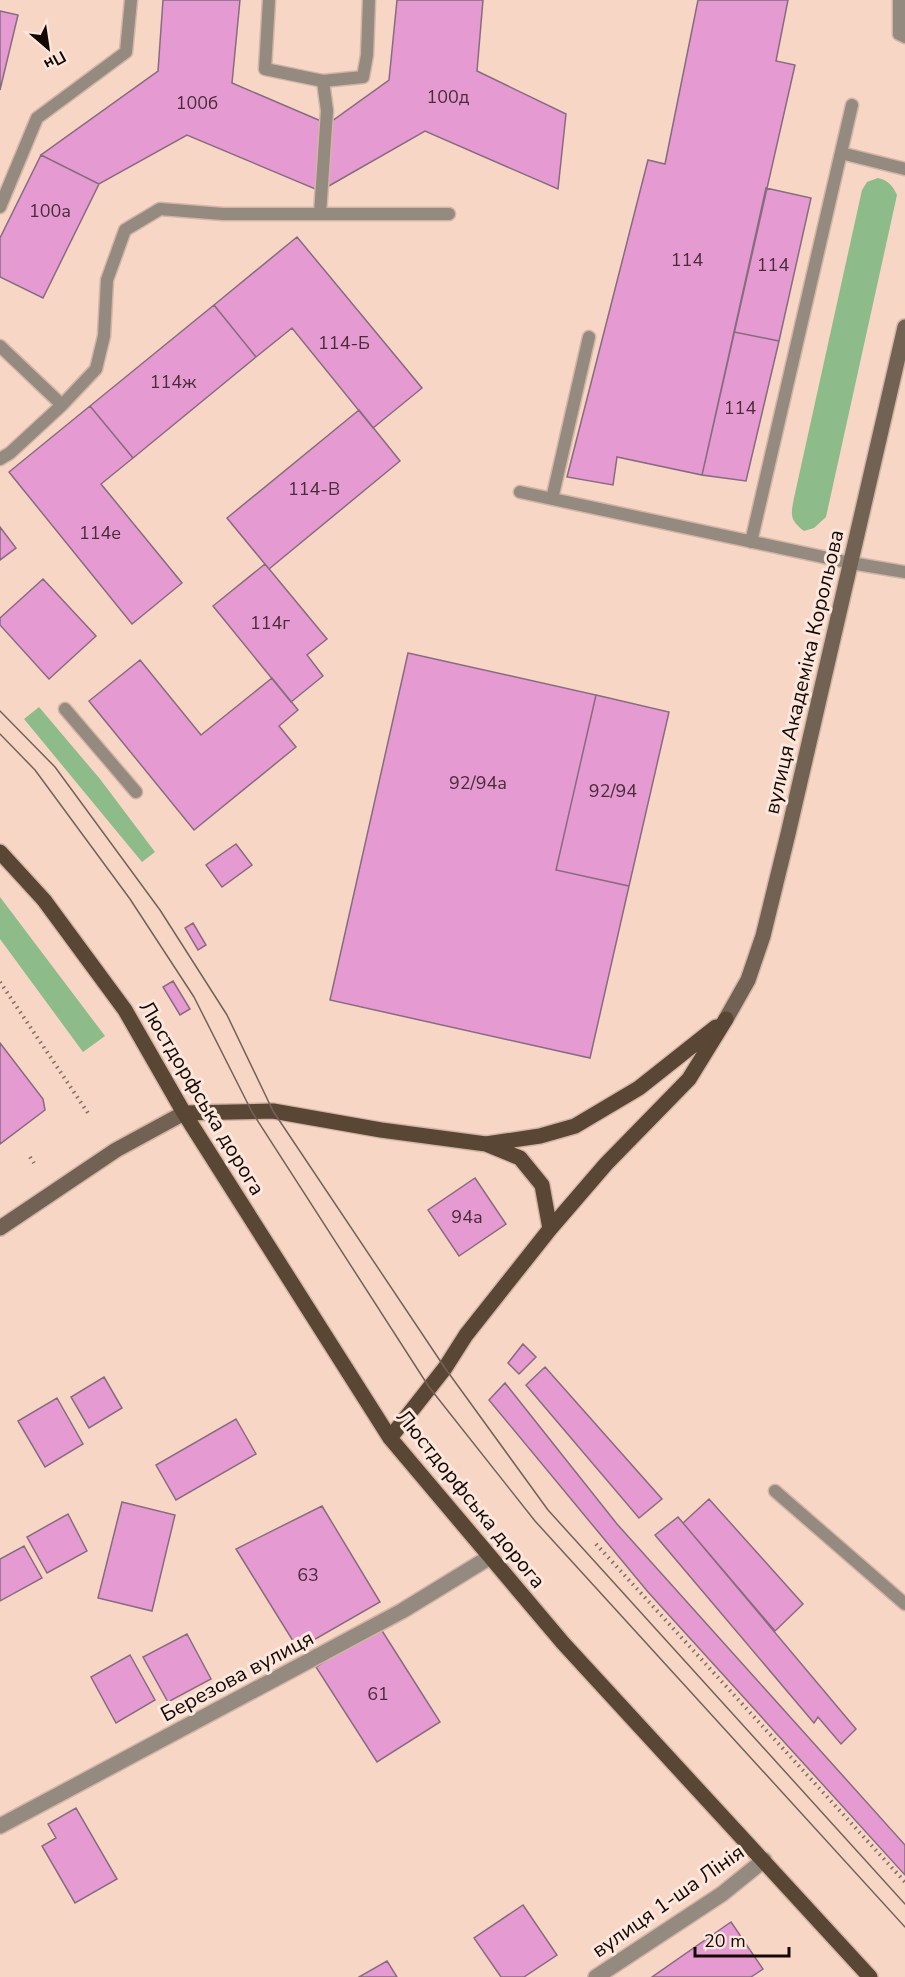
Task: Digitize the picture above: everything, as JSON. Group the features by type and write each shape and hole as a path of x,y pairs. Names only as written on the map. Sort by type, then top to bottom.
{"main road":[{"name":"вулиця Академіка Корольова","path":"726,1019 748,980 763,936 905,327"},
{"name":"Люстдорфська дорога","path":"0,852 44,900 125,1010 184,1113 390,1438 563,1643 870,1977"},
{"path":"486,1144 540,1136 575,1125 639,1088 726,1019"},
{"path":"390,1438 445,1368 466,1335 550,1229 606,1164 689,1079 726,1019"},
{"path":"0,1228 116,1150 184,1113 273,1111 381,1130 486,1144 520,1158 542,1185 550,1229"}],"street":[{"name":"Березова вулиця","path":"0,1826 402,1611 490,1557"},
{"name":"вулиця 1-ша Лінія","path":"596,1977 722,1894 764,1860"}],"lane":[{"path":"0,207 37,118 126,52 132,0"},
{"path":"269,0 265,69 323,81 363,77 367,55 369,0"},
{"path":"899,0 899,34 905,37"},
{"path":"320,214 327,111 323,81"},
{"path":"752,542 852,105"},
{"path":"841,153 905,169"},
{"path":"0,459 62,405 96,369 104,336 107,280 125,230 160,209 224,214 449,214"},
{"path":"552,499 589,337"},
{"path":"0,346 62,405"},
{"path":"520,492 851,563 905,572"},
{"path":"65,710 135,792"},
{"path":"775,1491 905,1604"}],"path":[{"path":"0,982 90,1116"},
{"path":"30,1157 34,1163"},
{"path":"596,1544 905,1882"}],"green space":[{"path":"878,178 890,184 897,195 826,517 814,528 804,531 793,520 794,498 862,190 867,182"},
{"path":"39,707 100,779 155,852 142,862 24,719"},
{"path":"0,897 105,1036 83,1052 0,939"}],"building":[{"path":"163,0 240,0 232,83 328,124 320,191 187,135 99,184 41,155 158,71"},
{"path":"397,0 483,0 477,71 566,114 558,189 425,131 320,191 328,124 389,80"},
{"path":"698,0 788,0 776,61 795,65 702,475 617,457 613,485 567,477 648,160 665,164"},
{"path":"0,11 18,15 0,90"},
{"path":"41,155 99,184 43,298 0,277 0,238"},
{"path":"766,188 811,198 779,341 734,332"},
{"path":"297,237 422,388 373,428 292,328 256,357 214,305"},
{"path":"214,305 256,357 133,458 90,406"},
{"path":"734,332 779,341 746,481 702,475"},
{"path":"90,406 133,458 101,484 182,583 132,624 9,472"},
{"path":"359,410 400,461 269,569 227,518"},
{"path":"0,527 16,548 0,560"},
{"path":"265,564 327,639 307,655 323,676 291,702 213,606"},
{"path":"43,579 96,636 49,679 0,625 0,618"},
{"path":"408,653 596,695 556,870 629,886 590,1058 330,1000"},
{"path":"140,660 201,735 272,678 298,710 279,726 296,747 194,830 89,701"},
{"path":"596,695 669,712 629,886 556,870"},
{"path":"236,844 252,865 222,887 206,865"},
{"path":"193,923 206,945 198,950 185,928"},
{"path":"173,981 190,1009 180,1015 163,987"},
{"path":"0,1043 43,1099 45,1110 0,1144"},
{"path":"475,1178 506,1224 459,1256 428,1210"},
{"path":"523,1344 536,1357 519,1374 508,1363"},
{"path":"545,1367 662,1499 639,1518 526,1385"},
{"path":"104,1377 122,1408 89,1428 71,1397"},
{"path":"505,1383 617,1524 905,1845 905,1875 648,1592 489,1400"},
{"path":"57,1398 83,1444 45,1467 18,1421"},
{"path":"236,1419 256,1454 176,1500 156,1465"},
{"path":"709,1499 803,1604 775,1631 683,1523"},
{"path":"122,1502 175,1515 152,1611 98,1598"},
{"path":"322,1506 380,1602 298,1649 236,1549"},
{"path":"68,1514 87,1551 47,1573 27,1537"},
{"path":"678,1517 856,1729 841,1744 818,1717 814,1723 655,1535"},
{"path":"24,1546 42,1578 0,1601 0,1559"},
{"path":"379,1626 440,1722 377,1762 316,1667"},
{"path":"187,1634 211,1679 168,1702 143,1657"},
{"path":"130,1655 155,1700 116,1723 91,1677"},
{"path":"76,1808 117,1879 75,1903 42,1846 56,1838 48,1824"},
{"path":"523,1905 557,1955 524,1977 501,1977 474,1938"},
{"path":"731,1922 763,1969 751,1977 652,1977"},
{"path":"387,1961 397,1977 359,1977"}],"tram line":[{"path":"0,711 55,767 160,910 227,1015 273,1111 445,1368 548,1510 905,1904"},
{"path":"0,734 35,770 130,899 194,997 252,1112 429,1387 535,1521 905,1927"}]}
